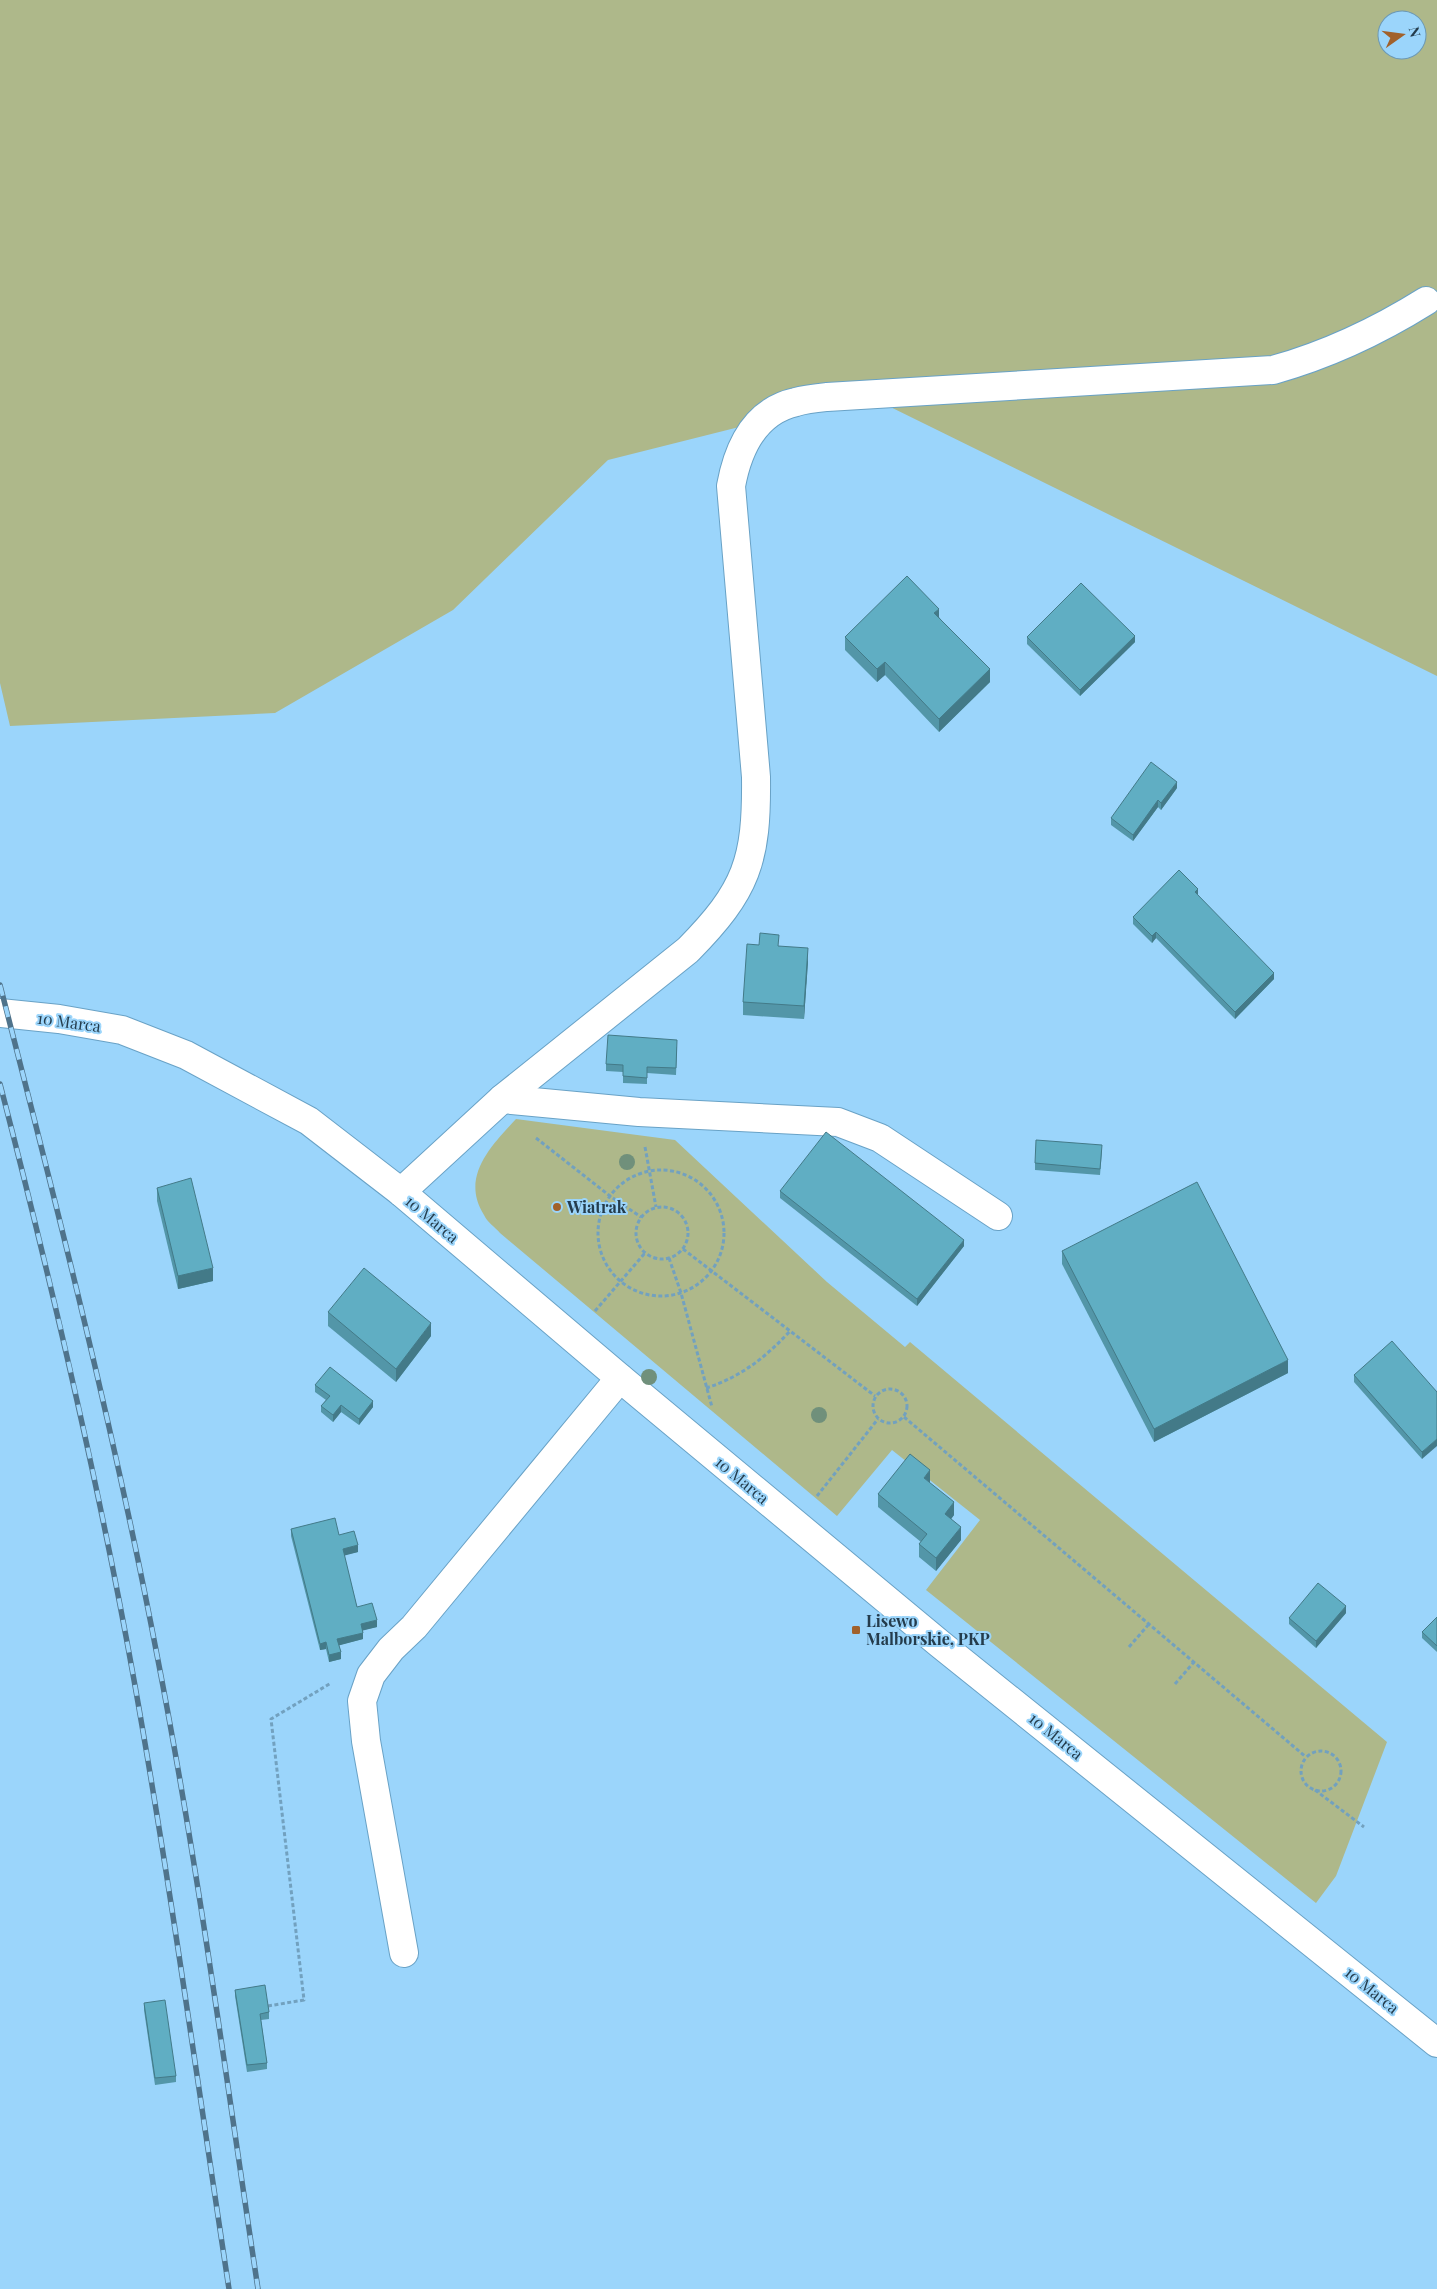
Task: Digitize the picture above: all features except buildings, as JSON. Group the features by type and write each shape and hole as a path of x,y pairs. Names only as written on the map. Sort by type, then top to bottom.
{"street":[{"path":"400,1192 502,1099 688,950 714,924 739,889 752,854 757,819 756,777 732,486 736,461 748,437 762,418 794,402 827,397 1273,370 1310,360 1390,323 1426,301"},
{"name":"10 Marca","path":"0,1013 59,1019 122,1030 186,1055 309,1121 400,1192 940,1644 1437,2043"},
{"path":"502,1099 639,1112 838,1122 880,1138 998,1216"},
{"path":"404,1953 366,1740 362,1701 371,1675 391,1648 414,1627 620,1378"}],"path":[{"path":"533,1136 610,1196 641,1217"},
{"path":"645,1144 656,1208"},
{"path":"664,1170 680,1173 694,1179 706,1188 715,1200 721,1214 724,1228 724,1244 712,1271 703,1281 681,1293 662,1296 644,1294 621,1282 604,1261 598,1234 603,1208 610,1196 628,1180 650,1171 664,1170"},
{"path":"665,1207 681,1216 688,1232 683,1249 669,1258 660,1260 645,1253 636,1240 637,1224 641,1217 656,1208 665,1207"},
{"path":"683,1249 876,1396"},
{"path":"595,1312 645,1253"},
{"path":"669,1258 681,1293 713,1411"},
{"path":"706,1388 727,1380 762,1360 790,1331"},
{"path":"886,1389 903,1394 908,1405 904,1417 892,1424 878,1419 872,1406 876,1396 886,1389"},
{"path":"904,1417 1306,1757"},
{"path":"816,1497 878,1419"},
{"path":"1130,1647 1149,1624"},
{"path":"1175,1684 1194,1662"},
{"path":"268,2006 304,2000 271,1719 361,1665 371,1675"},
{"path":"1314,1789 1321,1790 1333,1786 1340,1776 1340,1769 1335,1758 1324,1751 1318,1751 1306,1757 1301,1769 1304,1781 1314,1789 1364,1827"}],"green space":[{"path":"0,0 1437,0 1437,676 866,395 608,460 453,610 275,713 10,726 0,683"},
{"path":"516,1119 675,1140 827,1282 905,1347 910,1342 1387,1742 1336,1876 1316,1903 926,1590 980,1520 892,1450 837,1516 500,1233 485,1218 477,1201 475,1188 477,1175 489,1151"}],"railway":[{"path":"0,985 103,1403 157,1655 199,1892 258,2289"},
{"path":"0,1084 73,1380 120,1605 160,1832 229,2289"}],"place":[{"name":"Wiatrak","path":"557,1207"},
{"name":"Lisewo Malborskie, PKP","path":"856,1630"}]}
